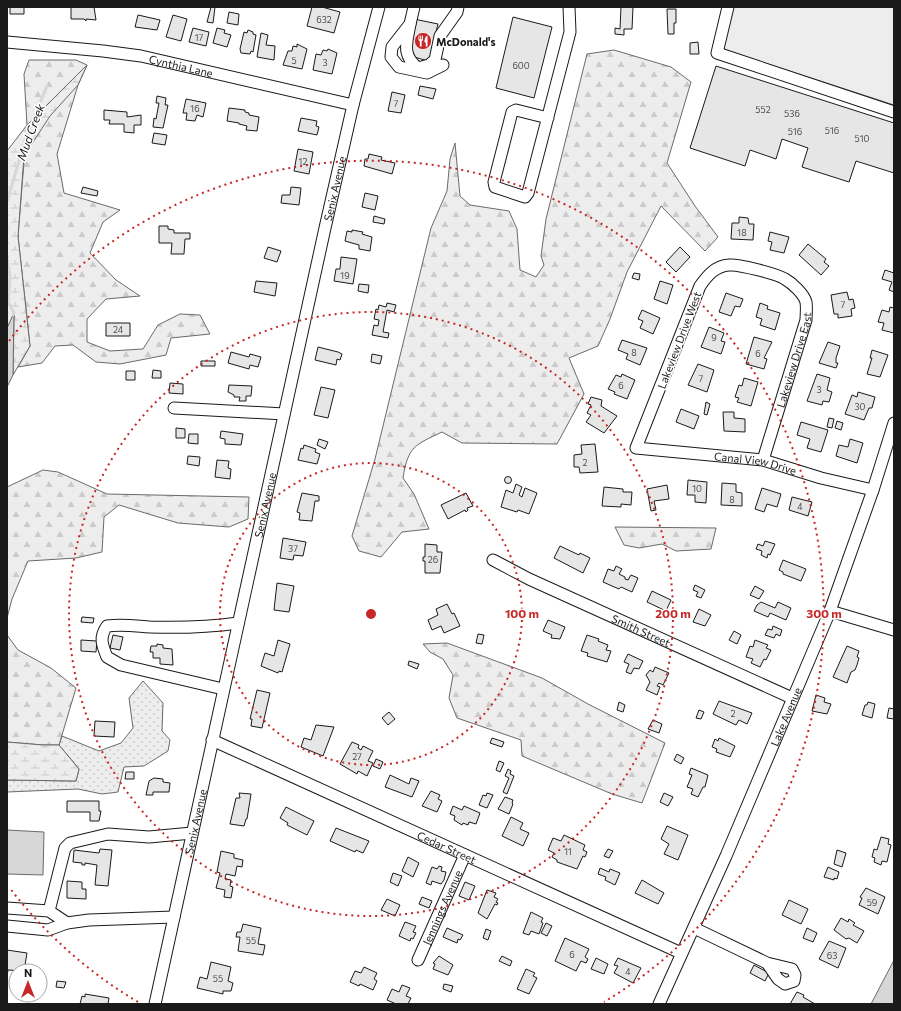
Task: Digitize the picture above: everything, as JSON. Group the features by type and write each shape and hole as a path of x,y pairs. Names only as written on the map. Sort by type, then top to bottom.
{"street":[{"name":"Senix Avenue","path":"155,1004 223,689 353,105 379,7"},
{"path":"414,7 406,50 410,61 418,68 429,65 435,60 440,36 458,7"},
{"path":"548,118 516,110 512,112 494,182 495,187 525,197 528,193 548,118 570,32 569,7"},
{"path":"728,7 717,53 894,112"},
{"path":"410,24 392,46 391,57 399,68 427,73 443,65"},
{"name":"Cynthia Lane","path":"7,42 103,50 140,56 353,105"},
{"name":"Lakeview Drive West","path":"636,448 700,286 708,274 718,268 729,265 750,268"},
{"name":"Lakeview Drive East","path":"750,268 785,279 795,287 806,301 806,320 764,460"},
{"path":"174,408 284,414"},
{"name":"Lake Avenue","path":"659,1004 752,795 830,611 894,423"},
{"name":"Canal View Drive","path":"636,448 764,460 821,478 872,490"},
{"name":"Smith Street","path":"493,560 529,580 792,698"},
{"path":"830,611 894,630"},
{"path":"223,689 121,665 106,658 102,645 102,633 107,626 120,624 150,627 218,626 238,623"},
{"name":"Cedar Street","path":"212,740 681,952"},
{"path":"49,911 65,848 70,843 108,834 149,837 192,833"},
{"name":"Jennings Avenue","path":"418,960 465,855"},
{"path":"7,908 49,911 66,923"},
{"path":"7,926 48,930 66,923 89,920 174,917"},
{"path":"694,928 767,963"}],"green space":[{"path":"614,50 671,67 691,82 667,163 695,206 718,237 705,251 661,206 627,272 610,319 598,346 569,358 584,394 557,444 462,443 442,432 425,440 410,453 407,459 403,478 414,494 429,529 402,532 381,557 359,551 352,536 375,459 431,228 447,191 450,159 455,143 460,196 470,205 509,211 517,229 520,270 536,277 544,265 541,256 546,219 587,54"},
{"path":"29,60 76,60 87,65 78,85 57,154 64,193 120,210 103,222 90,253 116,280 140,296 106,299 87,319 87,342 110,351 143,349 158,325 180,314 200,315 210,334 171,338 166,355 120,364 96,362 73,345 55,346 42,363 18,367 30,346 18,236 27,125 24,74"},
{"path":"87,65 78,85 50,116 24,156 18,236 30,346 13,375 14,314 7,328 7,151 27,125"},
{"path":"43,470 58,472 107,494 249,497 248,519 229,527 178,523 119,505 104,517 102,552 76,558 28,561 12,599 7,618 7,487"},
{"path":"615,527 716,528 711,549 676,551 662,544 639,548 624,545"},
{"path":"7,635 18,650 51,668 76,688 59,745 7,742"},
{"path":"447,643 542,678 588,704 665,743 642,803 612,794 522,756 521,740 457,718 449,698 453,675 443,659 430,652 423,644"},
{"path":"143,681 163,703 162,731 170,740 168,751 144,766 124,767 118,792 102,794 78,789 7,792 7,780 76,781 79,769 59,745 62,736 99,751 121,743 133,728 129,698"},
{"path":"7,742 59,745 79,769 76,781 7,780"}],"shaded area":[{"path":"730,7 894,7 894,105 719,48"},
{"path":"14,313 13,375 7,387 7,328"},
{"path":"7,830 44,832 43,875 7,874"},
{"path":"894,960 894,1004 871,1004"}],"building":[{"path":"10,7 24,7 24,14 10,14"},
{"path":"71,7 94,7 96,20 86,19 86,21 84,19 71,19"},
{"path":"211,7 215,7 213,23 207,22"},
{"path":"312,7 322,7 340,12 334,33 307,26"},
{"path":"621,7 633,7 632,29 624,29 624,35 615,34 615,28 620,29"},
{"path":"667,9 676,9 674,34 668,34"},
{"path":"229,12 239,14 238,25 227,23"},
{"path":"138,15 160,20 157,30 135,27"},
{"path":"173,15 187,19 181,41 166,37"},
{"path":"513,17 552,27 534,98 496,88"},
{"name":"McDonald's","path":"414,19 438,24 436,32 438,32 431,62 411,56 407,50"},
{"path":"193,28 209,32 206,46 189,42"},
{"path":"217,28 225,30 224,33 231,35 227,47 213,43"},
{"path":"248,30 256,35 253,52 251,51 250,54 241,53 240,49 244,32 247,33"},
{"path":"261,33 268,35 266,45 275,46 274,60 257,57"},
{"path":"698,42 699,54 690,54 690,43"},
{"path":"297,44 307,49 302,69 283,65 288,51 292,51 293,46 297,47"},
{"path":"328,49 337,53 332,74 313,70 316,54 321,55 323,50 327,51"},
{"path":"716,66 894,123 894,173 856,161 849,182 802,167 808,148 782,139 776,159 750,150 745,166 690,148"},
{"path":"420,86 436,89 433,99 418,95"},
{"path":"392,92 405,95 401,113 388,111"},
{"path":"157,96 166,98 165,105 168,105 163,128 153,127 154,118 156,119 159,103 156,103"},
{"path":"186,99 206,103 203,117 197,115 195,121 186,120 187,113 183,113"},
{"path":"229,108 245,110 245,112 249,113 249,115 259,117 257,131 246,130 247,126 227,121"},
{"path":"104,110 127,112 127,117 141,115 141,125 134,125 134,133 124,132 124,124 109,124 110,120 104,120"},
{"path":"301,118 317,121 316,126 319,127 317,135 298,131"},
{"path":"154,133 167,135 165,145 152,143"},
{"path":"298,149 313,152 309,174 294,171"},
{"path":"369,154 382,157 381,160 395,163 392,174 364,166 365,159 368,159"},
{"path":"83,187 98,191 97,196 81,193"},
{"path":"291,187 301,188 299,205 281,203 282,195 290,195"},
{"path":"365,193 378,196 375,210 362,207"},
{"path":"374,216 385,219 384,224 373,222"},
{"path":"739,217 748,218 749,224 754,224 753,240 731,239 732,223 739,223"},
{"path":"159,226 168,226 168,229 174,230 174,233 190,233 190,239 185,239 184,254 171,254 172,243 159,243"},
{"path":"352,230 363,232 362,234 372,237 370,251 359,249 359,245 345,241 347,231 352,232"},
{"path":"770,232 789,237 784,253 770,250 772,242 768,241"},
{"path":"808,244 826,259 824,262 829,266 821,275 799,255"},
{"path":"268,247 281,251 277,262 264,258"},
{"path":"680,247 690,257 676,272 666,262"},
{"path":"341,257 357,259 353,284 334,281 336,269 340,269"},
{"path":"885,270 894,273 894,292 889,290 892,282 882,279"},
{"path":"634,273 640,274 639,280 632,278"},
{"path":"256,281 277,283 275,296 254,292"},
{"path":"660,281 673,285 667,304 654,299"},
{"path":"359,284 369,285 368,293 358,291"},
{"path":"847,292 849,300 853,299 855,308 851,309 852,316 838,318 838,314 834,314 831,295"},
{"path":"726,293 743,299 740,307 735,306 731,316 719,312"},
{"path":"387,303 396,305 394,312 387,310 383,332 389,333 388,338 372,335 374,325 378,326 379,320 374,319 376,309 378,310 379,305 386,307"},
{"path":"760,303 768,306 767,309 780,313 775,330 760,325 762,319 756,317"},
{"path":"890,307 894,308 894,333 882,330 884,323 878,322 882,310 889,312"},
{"path":"642,310 660,318 653,334 640,328 643,321 638,319"},
{"path":"106,323 130,323 130,336 106,336"},
{"path":"709,327 724,333 721,341 725,342 721,354 701,347"},
{"path":"754,337 772,342 764,358 767,359 764,369 746,364"},
{"path":"622,340 647,348 640,365 626,359 628,354 618,350"},
{"path":"828,342 840,346 836,358 836,363 838,363 836,368 819,363"},
{"path":"318,347 342,354 340,360 337,359 336,365 315,360"},
{"path":"872,350 888,355 880,377 867,374 872,358 870,358"},
{"path":"231,352 249,357 250,354 261,357 258,367 250,365 249,369 228,363"},
{"path":"372,354 382,356 380,364 371,362"},
{"path":"201,361 215,361 215,366 201,366"},
{"path":"698,364 714,370 707,392 688,385"},
{"path":"153,370 161,371 161,378 152,378"},
{"path":"126,371 135,371 135,380 126,380"},
{"path":"622,374 635,380 627,399 614,394 615,392 608,389 616,375 621,377"},
{"path":"817,374 830,378 827,390 832,392 829,402 823,401 822,405 807,401"},
{"path":"744,378 758,382 751,406 737,402 739,398 735,397 739,385 742,386"},
{"path":"170,383 183,384 183,394 169,393"},
{"path":"229,385 252,386 251,396 246,396 246,401 239,401 240,397 234,397 234,395 228,392"},
{"path":"321,387 335,390 328,418 314,415"},
{"path":"858,392 875,397 872,408 869,408 864,420 845,414 852,395 857,397"},
{"path":"591,397 602,400 601,406 617,416 604,433 586,422 591,415 587,413 591,405 588,404"},
{"path":"706,402 710,404 707,415 704,414"},
{"path":"681,409 699,416 694,429 676,422"},
{"path":"723,412 734,412 734,418 745,419 745,432 724,431"},
{"path":"829,418 834,419 832,428 827,427"},
{"path":"837,421 843,423 841,430 835,428"},
{"path":"801,422 828,430 821,452 807,448 810,439 797,435"},
{"path":"176,428 185,429 185,438 176,438"},
{"path":"221,431 243,434 241,445 225,444 225,439 220,438"},
{"path":"189,434 198,434 198,444 188,443"},
{"path":"319,439 328,442 325,449 317,445"},
{"path":"850,439 863,443 857,463 836,456 839,445 848,447"},
{"path":"595,444 598,472 580,473 579,467 574,467 574,455 582,454 581,445"},
{"path":"304,445 316,449 315,452 320,454 317,464 298,460 301,448 303,449"},
{"path":"188,456 200,457 199,466 187,464"},
{"path":"217,460 229,461 228,468 231,469 230,479 215,477"},
{"path":"508,476 511,477 511,483 508,484 505,483 504,480 505,477"},
{"path":"688,480 707,482 706,503 695,502 695,495 687,495"},
{"path":"722,483 736,484 736,492 742,493 742,506 721,505"},
{"path":"516,484 522,487 519,495 522,497 525,488 537,493 529,514 518,510 517,512 501,507 506,490 513,493"},
{"path":"667,485 669,499 654,501 656,510 651,511 647,489"},
{"path":"604,487 623,489 623,492 632,492 631,505 621,504 621,507 602,506"},
{"path":"762,488 781,494 777,507 767,504 764,512 755,509"},
{"path":"302,493 319,496 319,501 315,501 312,521 299,520 300,513 297,512"},
{"path":"466,493 473,506 467,508 468,510 466,512 465,510 448,519 441,505"},
{"path":"792,497 812,502 808,516 789,510"},
{"path":"283,538 306,542 303,556 294,555 293,560 280,558"},
{"path":"765,541 775,544 767,558 761,555 762,551 756,549 758,544 763,546"},
{"path":"425,544 437,545 437,552 442,552 440,573 425,573 425,561 423,561 423,557 425,557"},
{"path":"560,546 579,555 580,553 590,558 583,573 554,558"},
{"path":"783,560 806,569 801,581 783,574 783,572 779,570"},
{"path":"616,566 622,569 619,574 625,577 625,579 628,580 631,575 638,578 632,592 621,587 619,589 603,582 608,569 614,571"},
{"path":"277,583 294,586 289,612 274,610"},
{"path":"695,585 705,590 701,598 696,596 698,592 693,590"},
{"path":"755,586 764,591 759,599 750,595"},
{"path":"652,591 671,600 666,611 647,602"},
{"path":"761,602 775,608 778,602 791,608 786,620 770,613 768,617 754,611 757,605"},
{"path":"447,604 452,614 454,613 460,626 444,633 441,626 432,630 428,620 438,615 436,609"},
{"path":"699,609 711,615 705,626 693,622"},
{"path":"82,617 94,618 93,623 81,622"},
{"path":"548,620 565,627 560,639 551,638 552,635 543,631"},
{"path":"773,626 782,630 780,636 776,634 774,638 765,635 768,629 772,630"},
{"path":"734,631 741,635 737,644 729,640"},
{"path":"478,634 484,635 482,644 476,643"},
{"path":"113,635 123,637 120,650 110,648"},
{"path":"587,635 599,639 598,641 608,645 606,650 611,651 607,662 587,656 588,653 581,651"},
{"path":"81,640 97,641 96,652 81,651"},
{"path":"278,640 290,644 282,672 279,671 278,673 261,666 265,653 274,656"},
{"path":"755,640 768,645 766,648 771,650 766,660 764,659 760,667 751,663 753,659 746,657 750,646 753,647"},
{"path":"157,644 163,645 163,648 172,649 173,665 160,664 160,658 153,658 153,652 150,652 151,646 157,646"},
{"path":"847,646 859,651 857,657 859,658 855,670 851,672 847,683 833,677"},
{"path":"628,654 643,661 639,669 634,668 631,674 626,672 629,664 624,662"},
{"path":"409,661 419,664 417,669 408,665"},
{"path":"655,667 669,673 663,685 659,683 657,686 660,687 657,695 646,690 650,682 646,675 650,670 653,672"},
{"path":"257,690 270,693 262,728 251,726 252,719 250,719"},
{"path":"816,695 825,698 824,702 831,704 827,714 812,711"},
{"path":"719,701 752,713 747,724 739,720 736,725 713,714"},
{"path":"619,702 625,705 623,712 617,710"},
{"path":"868,702 875,704 872,718 862,715 865,705 867,705"},
{"path":"889,708 894,709 894,719 887,718"},
{"path":"699,710 704,712 701,719 696,718"},
{"path":"389,712 395,719 388,725 382,718"},
{"path":"653,720 662,724 659,733 648,729"},
{"path":"95,721 115,722 114,737 94,736"},
{"path":"316,725 334,727 323,756 301,747 304,738 311,740"},
{"path":"492,738 504,742 502,747 490,743"},
{"path":"719,738 735,746 730,757 716,752 717,749 712,747 715,739 718,741"},
{"path":"352,742 359,745 358,748 361,750 363,746 373,751 368,761 373,763 367,776 358,771 357,774 340,764"},
{"path":"677,754 684,758 681,764 674,760"},
{"path":"376,759 383,762 380,769 373,766"},
{"path":"499,761 504,763 500,772 496,770"},
{"path":"691,768 708,775 705,787 703,787 698,797 691,794 693,789 687,787 692,775 689,774"},
{"path":"508,769 511,771 510,774 514,776 507,794 503,792 509,778 505,776"},
{"path":"126,772 134,772 134,779 125,779"},
{"path":"390,775 409,784 411,778 419,781 412,797 385,787"},
{"path":"154,778 163,779 163,782 170,783 169,792 153,792 153,795 146,795 149,781"},
{"path":"431,791 440,795 438,799 442,801 437,812 422,806"},
{"path":"239,793 251,794 247,819 244,826 230,824 236,798 240,798"},
{"path":"487,793 493,795 487,808 479,805 483,795 486,796"},
{"path":"664,793 673,797 668,806 660,802"},
{"path":"505,797 513,800 509,814 498,809"},
{"path":"67,801 99,801 99,811 101,811 99,821 90,821 90,812 67,812"},
{"path":"453,806 462,810 464,806 480,813 476,824 469,822 468,825 463,823 462,825 454,820 455,816 450,814"},
{"path":"286,807 314,821 307,835 287,825 288,823 280,818"},
{"path":"511,817 523,823 520,829 529,833 523,846 502,836"},
{"path":"667,826 688,835 678,860 664,854 669,844 661,839"},
{"path":"336,828 369,841 363,853 356,850 355,852 330,841"},
{"path":"564,835 585,845 583,850 587,852 585,857 583,856 577,869 557,862 557,860 552,857 554,853 548,850 553,838 561,841"},
{"path":"881,837 889,839 888,844 891,845 887,862 882,861 881,865 874,862 875,858 872,857 874,849 877,850"},
{"path":"100,849 112,850 108,886 95,885 97,865 85,863 85,865 82,865 82,863 73,862 74,850 99,853"},
{"path":"608,849 613,851 609,858 604,856"},
{"path":"837,850 846,853 842,867 834,864"},
{"path":"221,851 234,854 234,858 243,860 242,867 237,866 235,876 226,874 225,879 231,880 230,886 233,887 231,898 224,897 225,890 216,888 220,873 217,872"},
{"path":"408,857 419,863 413,877 402,871"},
{"path":"439,866 442,867 441,871 446,872 444,880 441,884 432,881 431,885 426,883 432,867 437,869"},
{"path":"828,867 839,872 837,879 834,878 834,880 824,877"},
{"path":"600,868 609,872 610,869 620,873 615,885 605,880 606,877 598,874"},
{"path":"393,873 402,876 398,886 390,882"},
{"path":"642,880 664,893 658,904 635,893"},
{"path":"67,881 82,882 82,889 86,889 86,899 67,898"},
{"path":"465,882 475,886 469,900 459,896"},
{"path":"866,888 885,897 878,914 859,905 862,898 860,897"},
{"path":"487,890 496,893 494,897 498,899 496,902 498,903 497,905 495,904 487,919 478,913"},
{"path":"422,897 432,901 429,908 419,904"},
{"path":"387,899 400,905 395,916 381,910"},
{"path":"789,900 808,909 801,924 782,915"},
{"path":"531,912 543,918 541,922 543,923 539,934 531,931 529,935 523,933"},
{"path":"841,918 848,922 849,919 855,923 853,925 864,931 857,943 849,938 846,939 834,930"},
{"path":"405,922 416,926 413,932 416,933 410,941 399,936"},
{"path":"546,923 552,926 547,936 541,933"},
{"path":"243,924 261,928 258,944 265,945 263,955 238,951 240,937 236,937 237,932 241,932"},
{"path":"447,928 463,935 460,940 458,939 457,943 443,937"},
{"path":"807,928 817,933 813,942 803,938"},
{"path":"486,929 491,931 488,940 483,938"},
{"path":"565,938 589,949 585,957 588,959 586,963 581,961 576,971 555,961"},
{"path":"829,941 846,948 838,968 819,959"},
{"path":"7,950 27,953 25,963 8,963 7,976"},
{"path":"439,956 453,965 448,975 433,969 435,964 433,963"},
{"path":"502,956 512,961 510,966 499,961"},
{"path":"596,958 608,964 604,974 591,969"},
{"path":"618,958 641,968 633,983 614,973 618,966 614,965"},
{"path":"211,962 231,967 228,981 233,983 231,991 223,991 223,994 197,988 200,977 207,979"},
{"path":"754,965 769,973 765,981 750,973"},
{"path":"364,967 377,973 374,979 377,981 373,990 360,984 359,986 350,982 355,971 361,973"},
{"path":"526,969 535,973 533,976 537,978 529,994 517,989"},
{"path":"57,981 66,982 64,988 56,987"},
{"path":"444,984 453,986 451,992 443,989"},
{"path":"402,985 410,988 406,996 411,998 408,1004 396,1004 387,1000 392,989 399,992"},
{"path":"797,992 804,995 803,997 815,1004 790,1004"},
{"path":"85,994 109,998 108,1004 80,1004 82,996 85,997"}],"waterway":[{"name":"Mud Creek","path":"7,202 26,137 47,86"},
{"name":"Mud Creek","path":"7,257 10,277 8,302 14,313 13,315"}],"place":[{"name":"McDonald's","path":"423,41"}]}
